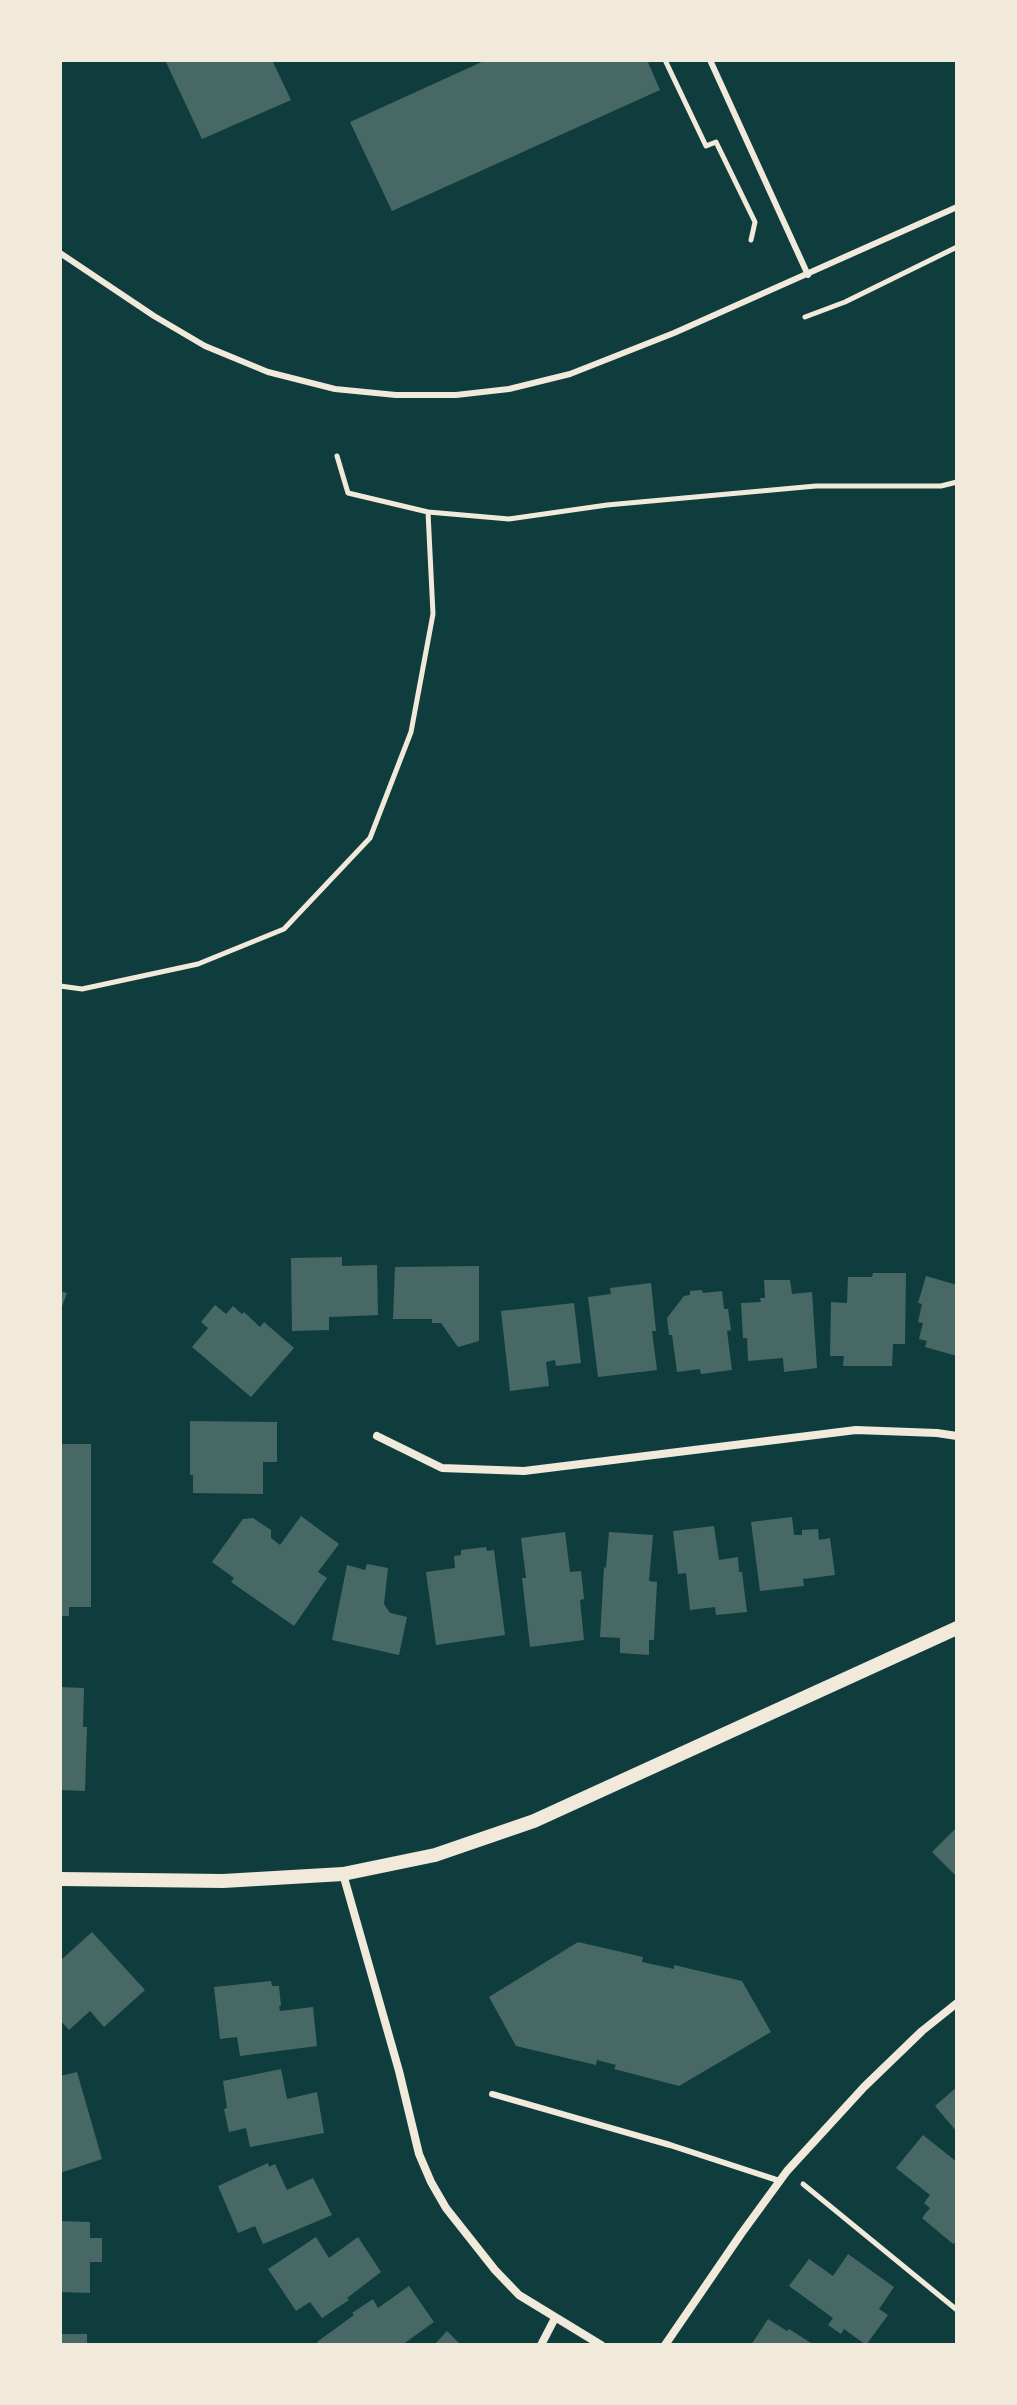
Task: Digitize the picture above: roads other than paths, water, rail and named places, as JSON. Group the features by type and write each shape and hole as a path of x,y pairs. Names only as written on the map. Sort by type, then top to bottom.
{"street":[{"path":"377,1436 442,1468 524,1471 856,1430 957,1436"},
{"path":"60,1879 223,1881 343,1874 435,1855 534,1821 957,1628"},
{"path":"343,1874 399,2071 419,2154 431,2182 446,2208 519,2295 601,2345"},
{"path":"665,2345 787,2171 864,2087 922,2031 957,2003"},
{"path":"541,2345 555,2318"}],"lane":[{"path":"710,60 808,275"},
{"path":"60,253 205,346 268,372 335,389 396,395 456,395 509,389 570,374 674,333 957,207"},
{"path":"492,2094 670,2145 780,2181"}]}
